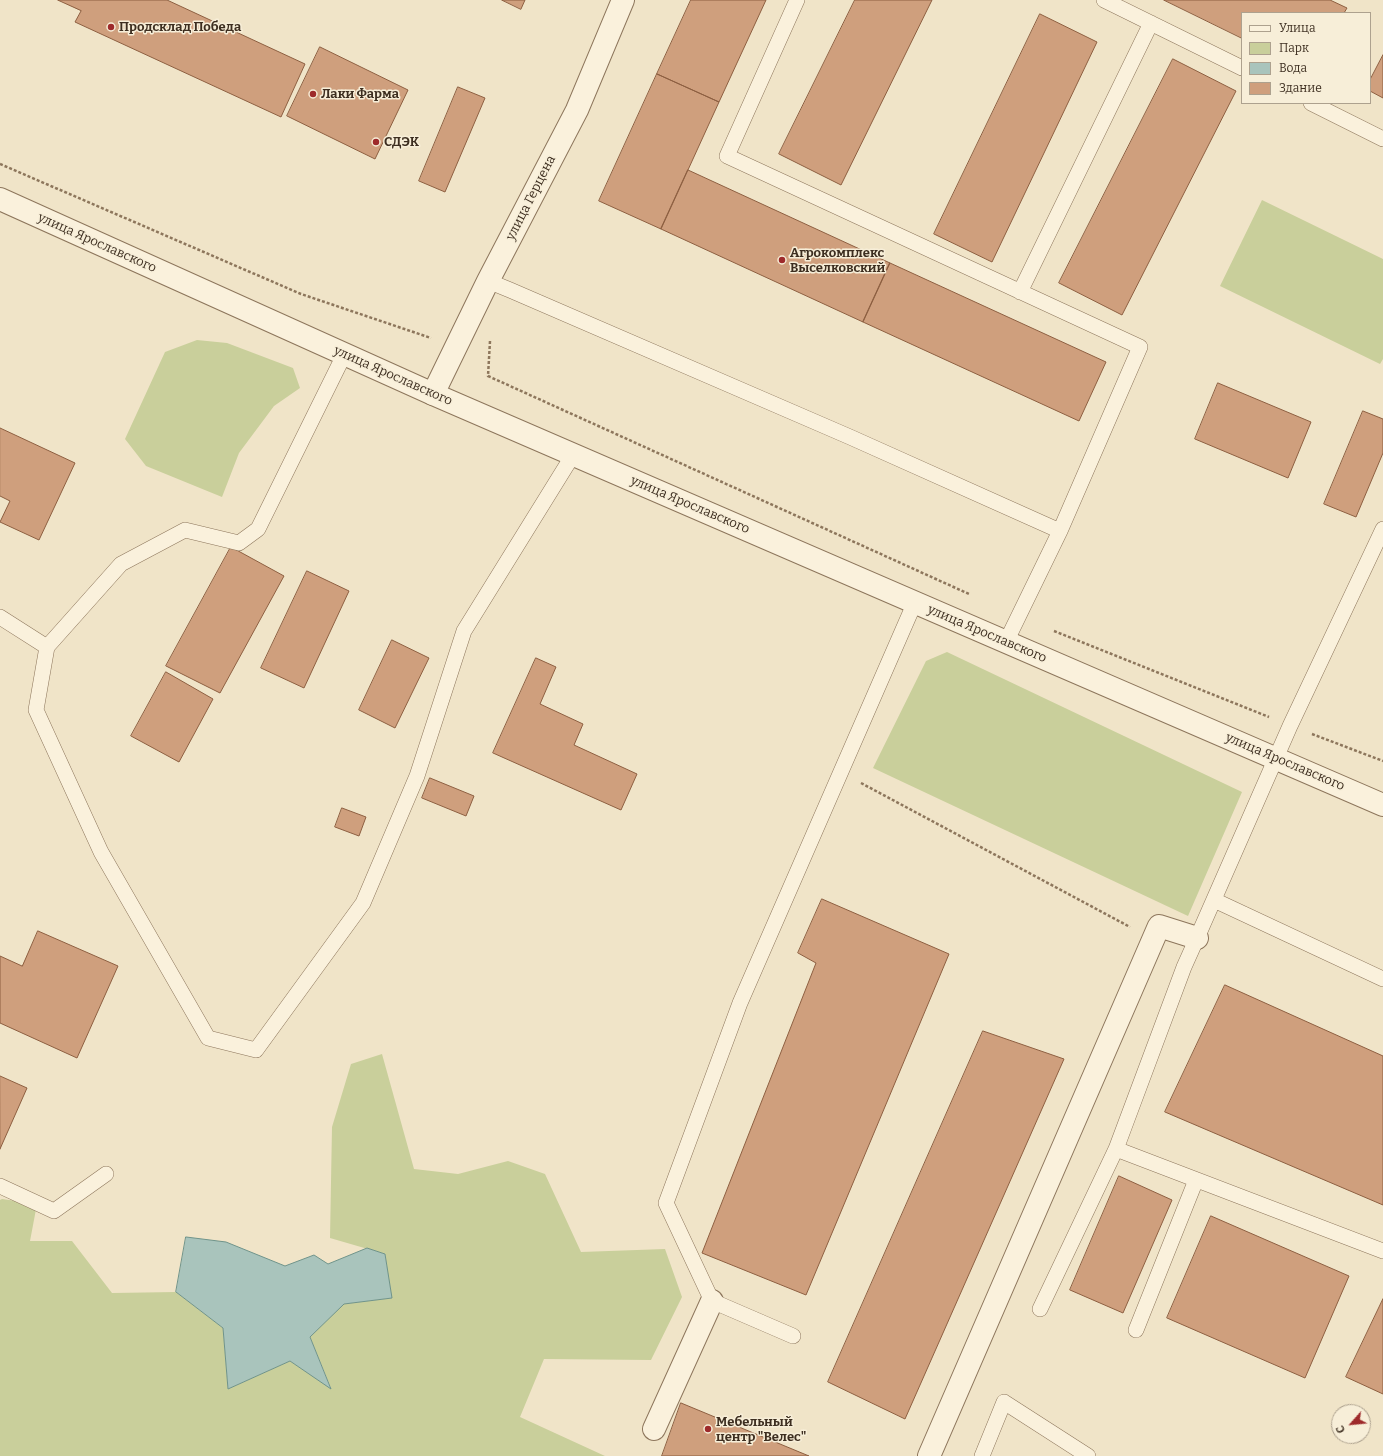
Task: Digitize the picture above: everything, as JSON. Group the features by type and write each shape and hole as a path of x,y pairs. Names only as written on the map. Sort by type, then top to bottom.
{"street":[{"name":"улица Герцена","path":"433,394 488,281 577,110 623,0"},
{"name":"улица Ярославского","path":"0,199 433,394 1383,805"},
{"path":"930,1456 1159,926 1197,938"},
{"path":"654,1429 712,1301"}],"lane":[{"path":"797,0 727,156 1140,347 1060,530 1006,642"},
{"path":"1104,0 1241,68"},
{"path":"1020,292 1151,23"},
{"path":"1313,104 1383,140"},
{"path":"488,281 850,436 1060,530"},
{"path":"344,355 258,529 239,543 184,530 121,564 47,647 36,710 100,852 208,1038 256,1050 363,903 417,776 464,631 573,455"},
{"path":"1040,1309 1116,1150 1184,967 1277,759 1290,726 1383,529"},
{"path":"793,1336 712,1301 666,1204 740,1003 915,602"},
{"path":"0,617 47,647"},
{"path":"1214,900 1383,978"},
{"path":"1116,1150 1383,1251"},
{"path":"0,1186 54,1211 106,1174"},
{"path":"1136,1330 1196,1180"},
{"path":"982,1456 1004,1402 1088,1456"}],"path":[{"path":"0,164 301,294 431,338"},
{"path":"491,338 488,376 975,597"},
{"path":"1018,616 1290,726 1383,761"},
{"path":"841,772 1153,940"}],"green space":[{"path":"1262,200 1383,259 1383,359 1380,364 1220,286"},
{"path":"197,340 227,343 293,368 300,388 274,406 239,453 222,497 146,466 125,439 165,352"},
{"path":"947,652 1242,792 1188,916 873,768 926,661"},
{"path":"382,1054 414,1169 458,1174 508,1161 545,1174 581,1252 665,1249 682,1297 651,1360 544,1359 520,1417 605,1456 0,1456 0,1200 2,1199 37,1204 30,1241 72,1241 112,1293 176,1292 223,1328 228,1389 290,1361 331,1388 310,1337 343,1304 391,1298 385,1254 330,1238 332,1127 351,1064"}],"water":[{"path":"186,1237 226,1242 285,1266 314,1255 328,1264 367,1248 385,1254 392,1298 344,1304 310,1337 331,1389 290,1361 228,1389 223,1328 176,1292"}],"building":[{"path":"58,0 167,0 305,64 281,117 75,22 81,11"},
{"path":"502,0 525,0 521,9"},
{"path":"691,0 766,0 719,102 657,74"},
{"path":"855,0 932,0 841,185 779,154"},
{"path":"1164,0 1330,0 1347,8 1345,12 1241,12 1241,38"},
{"path":"1040,14 1097,42 992,262 934,234"},
{"path":"320,47 408,90 375,159 287,116"},
{"path":"1383,55 1383,98 1371,92 1371,78"},
{"path":"1173,59 1236,91 1122,315 1059,283"},
{"path":"657,74 719,102 661,229 599,201"},
{"path":"458,87 485,98 445,192 419,181"},
{"path":"688,170 890,263 863,322 661,229"},
{"path":"890,263 1106,362 1079,421 863,322"},
{"path":"1218,383 1311,422 1288,478 1195,439"},
{"path":"1363,411 1383,419 1383,453 1356,517 1324,504"},
{"path":"0,428 75,463 39,540 0,522 10,501 0,496"},
{"path":"231,547 284,576 220,693 166,666"},
{"path":"307,571 349,591 304,688 261,668"},
{"path":"392,640 429,658 395,728 359,710"},
{"path":"536,658 556,667 540,704 583,724 574,745 637,774 621,810 493,753"},
{"path":"166,672 213,699 179,762 131,736"},
{"path":"430,778 474,796 466,816 422,798"},
{"path":"342,808 366,817 359,836 335,827"},
{"path":"822,899 949,954 806,1295 702,1253 816,963 798,953"},
{"path":"38,931 118,966 77,1058 0,1023 0,956 22,966"},
{"path":"1225,985 1383,1056 1383,1205 1165,1112"},
{"path":"983,1031 1064,1059 905,1419 828,1382"},
{"path":"0,1076 27,1088 0,1149"},
{"path":"1119,1176 1172,1200 1123,1313 1070,1290"},
{"path":"1211,1216 1349,1276 1305,1378 1167,1318"},
{"path":"1383,1299 1383,1394 1346,1377"},
{"name":"Мебельный центр \"Велес\"","path":"681,1403 809,1456 662,1456"}],"place":[{"name":"Продсклад Победа","path":"111,27"},
{"name":"Лаки Фарма","path":"313,94"},
{"name":"СДЭК","path":"376,142"},
{"name":"Агрокомплекс Выселковский","path":"782,260"},
{"name":"Мебельный центр \"Велес\"","path":"708,1429"}]}
